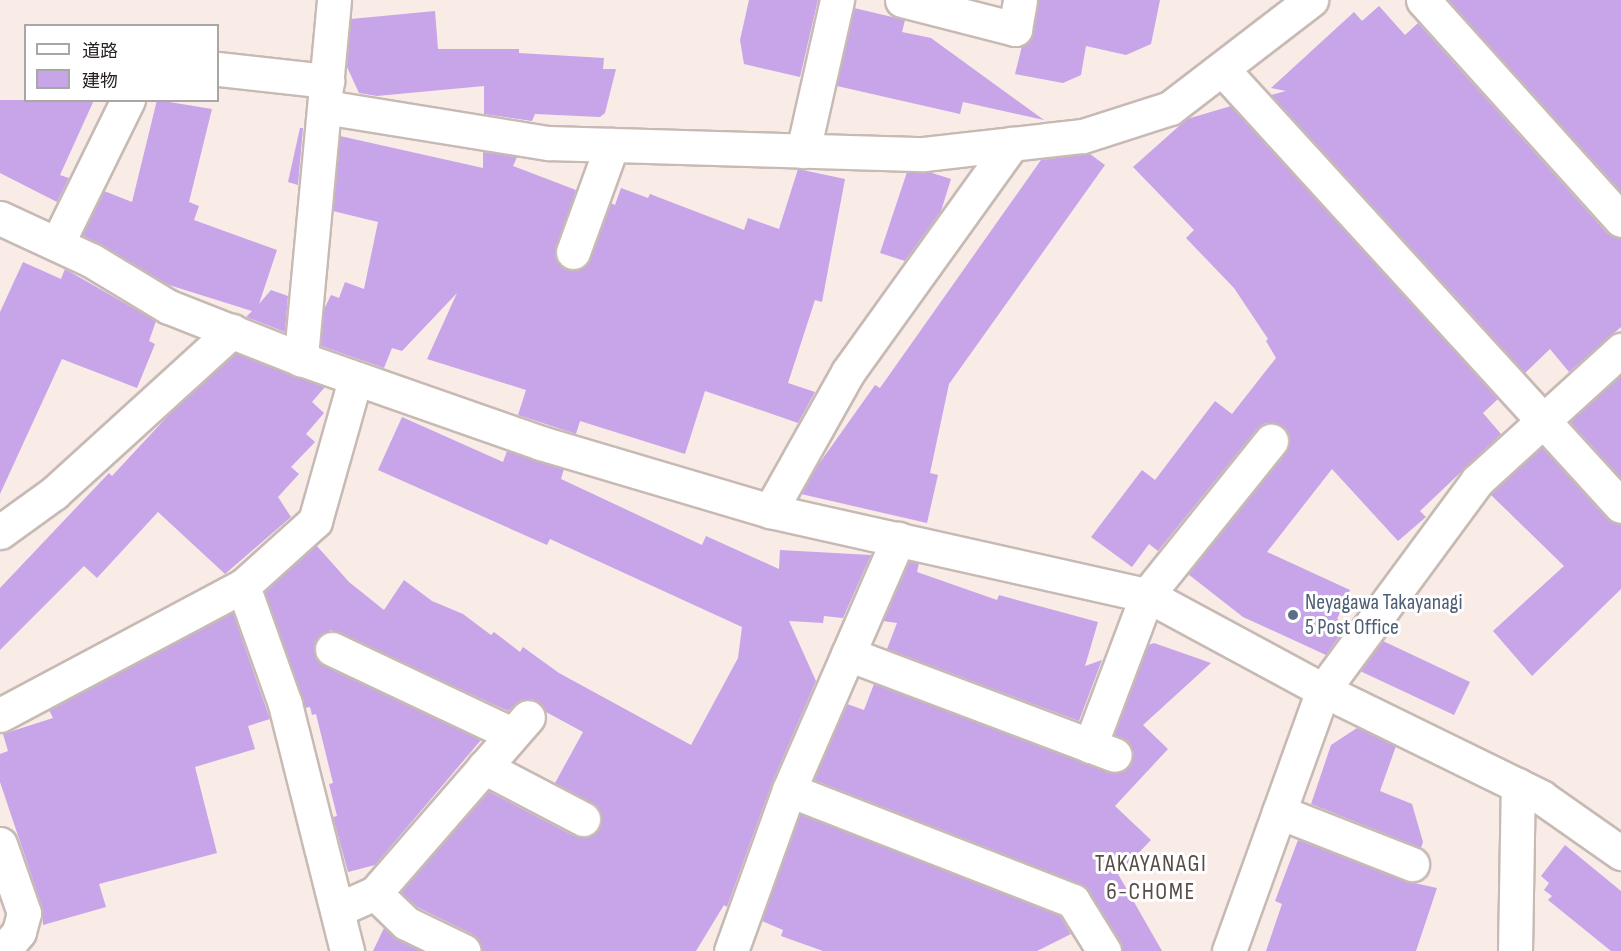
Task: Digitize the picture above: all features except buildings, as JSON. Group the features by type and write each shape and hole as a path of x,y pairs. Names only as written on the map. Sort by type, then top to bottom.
{"street":[{"path":"301,359 334,0"},
{"path":"803,151 837,0"},
{"path":"902,0 1015,29 1020,0"},
{"path":"219,69 548,143 924,154 1083,136 1170,108 1223,70 1311,0"},
{"path":"1423,0 1621,220"},
{"path":"1223,70 1621,506"},
{"path":"57,244 127,102"},
{"path":"770,511 848,372 1012,144"},
{"path":"573,252 612,145"},
{"path":"0,218 57,244 169,307 355,380 541,443 770,511 1147,595 1323,690 1541,797 1618,846"},
{"path":"0,532 54,493 232,331"},
{"path":"1229,951 1323,690 1477,481 1621,350"},
{"path":"0,715 243,586 315,521 355,380"},
{"path":"848,654 1102,750 1147,595 1271,441"},
{"path":"736,950 789,790 898,539"},
{"path":"243,586 285,704 347,951"},
{"path":"332,649 520,725 375,893 337,910"},
{"path":"484,768 583,819"},
{"path":"1515,951 1518,785"},
{"path":"789,790 1073,901 1104,951"},
{"path":"1279,812 1412,864"},
{"path":"0,844 24,913 19,932 3,951"},
{"path":"375,893 406,923 464,951"}],"place":[{"name":"Neyagawa Takayanagi 5 Post Office","path":"1293,615"}],"district":[{"name":"TAKAYANAGI 6-CHOME","path":"1151,878"}]}
